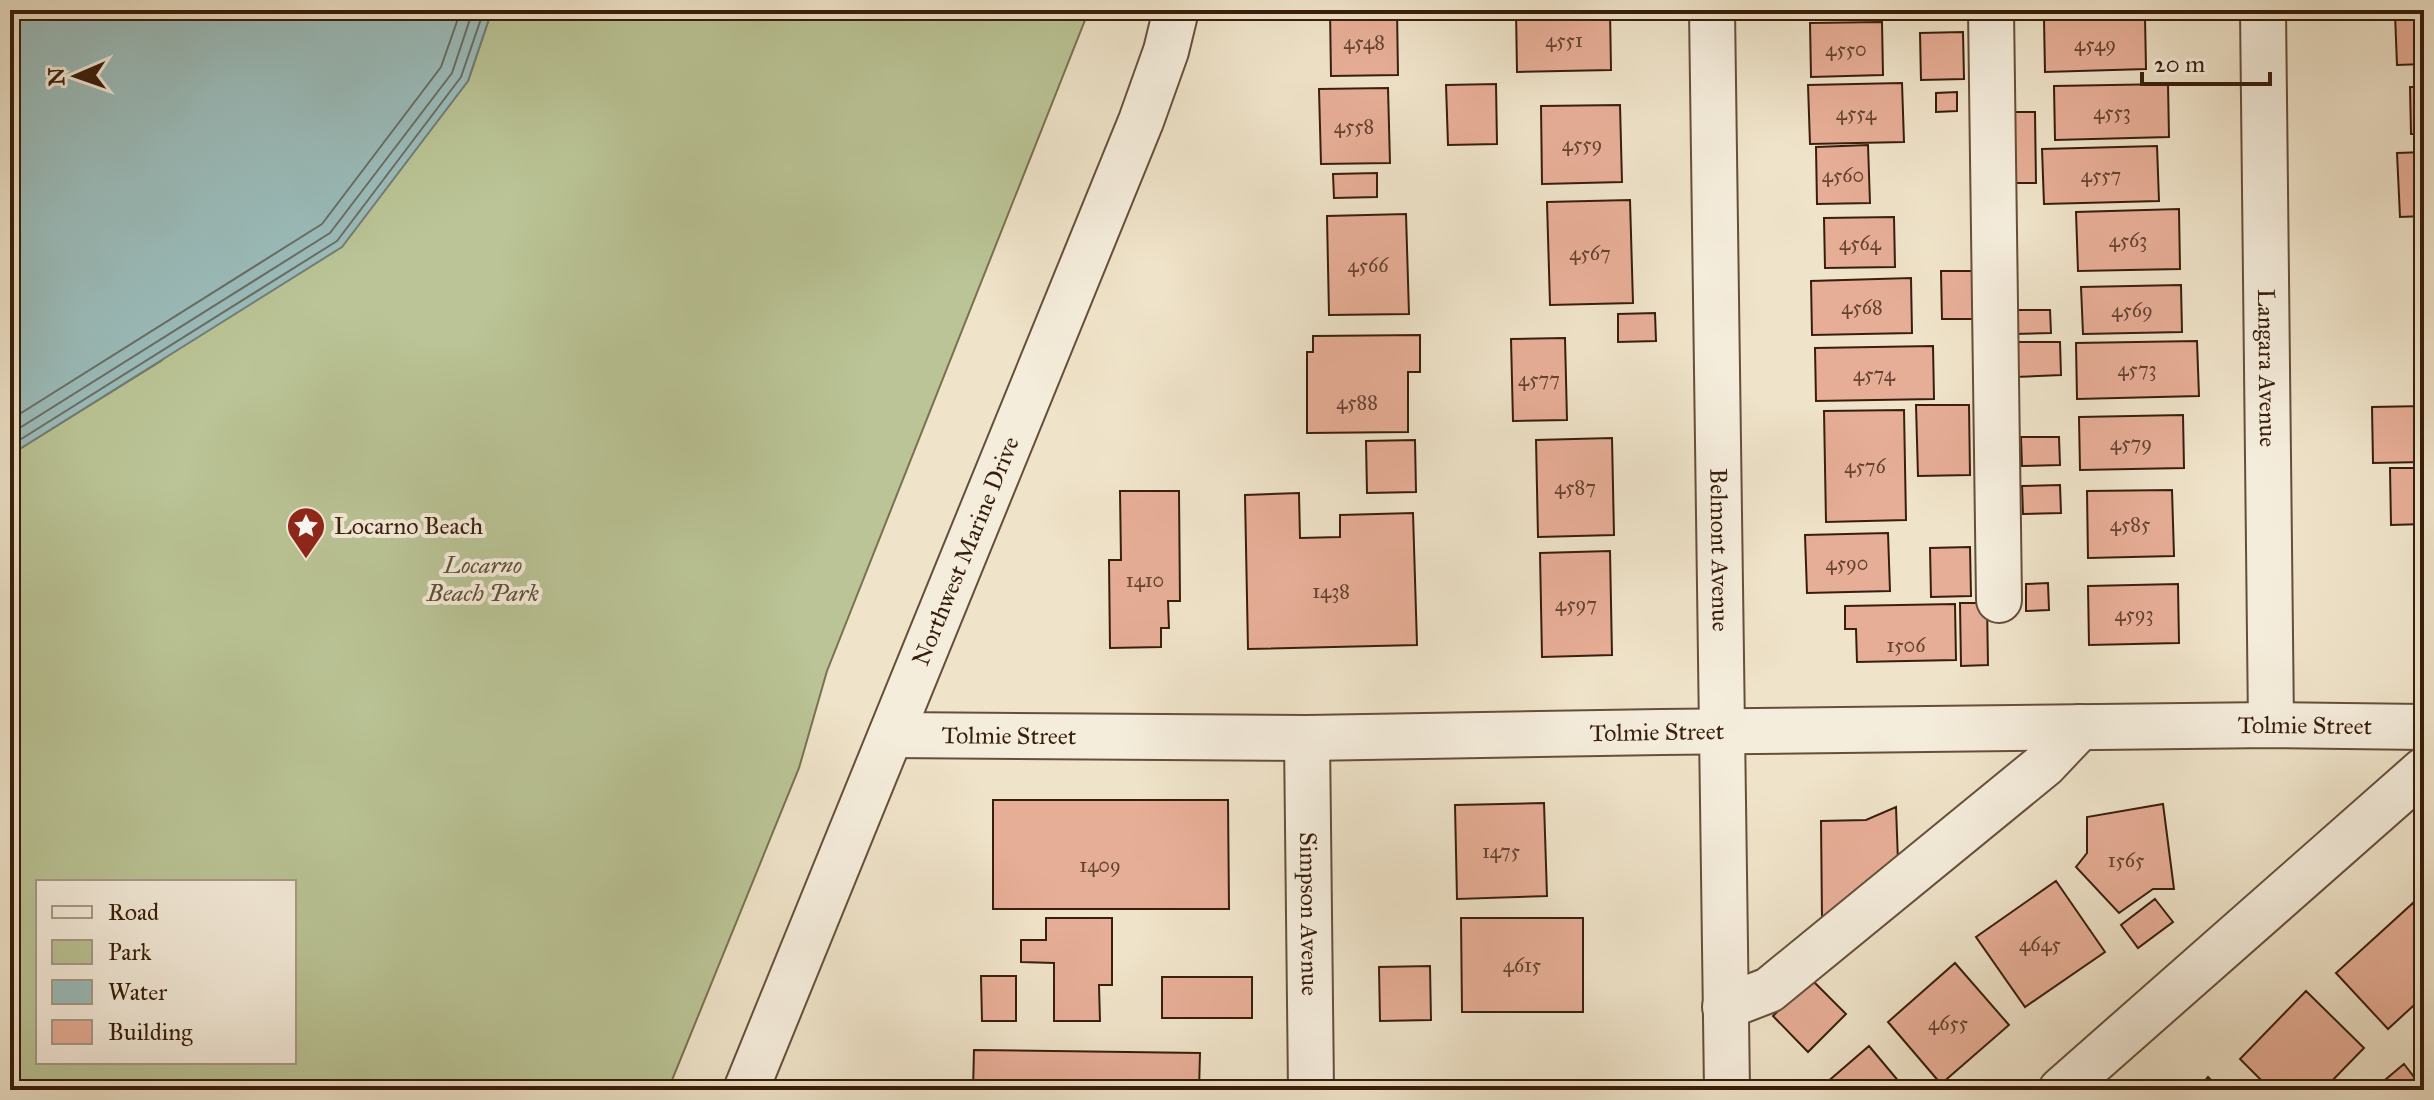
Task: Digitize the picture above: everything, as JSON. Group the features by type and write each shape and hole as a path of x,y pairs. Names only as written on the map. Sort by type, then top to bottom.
{"street":[{"name":"Northwest Marine Drive","path":"746,1090 1141,121 1166,51 1176,10"},
{"name":"Belmont Avenue","path":"1712,10 1727,1090"},
{"path":"1991,10 1999,600"},
{"name":"Langara Avenue","path":"2263,10 2271,725"},
{"name":"Tolmie Street","path":"891,735 1307,738 2271,725 2424,727"},
{"path":"1725,1007 1769,990 2044,765 2080,727"},
{"name":"Simpson Avenue","path":"1307,738 1311,1090"},
{"path":"2061,1090 2424,770"}],"green space":[{"name":"Locarno Beach Park","path":"492,10 1089,10 827,671 799,768 668,1090 10,1090 10,455 161,361 468,81"}],"water":[{"path":"10,10 492,10 468,81 342,247 10,455"}],"building":[{"path":"1330,10 1397,10 1398,75 1331,76"},
{"path":"1516,10 1610,10 1611,70 1517,72"},
{"path":"2424,13 2424,64 2397,65 2395,14"},
{"path":"2145,17 2146,69 2045,72 2044,19"},
{"path":"1882,22 1883,75 1811,77 1810,23"},
{"path":"1963,32 1964,79 1921,80 1920,33"},
{"path":"1902,83 1904,142 1810,144 1808,85"},
{"path":"1496,84 1497,144 1448,145 1446,85"},
{"path":"2168,84 2169,137 2055,140 2054,86"},
{"path":"2410,87 2424,87 2424,134 2411,134"},
{"path":"1388,88 1390,163 1321,164 1319,89"},
{"path":"1957,92 1957,111 1936,112 1936,93"},
{"path":"1620,105 1622,182 1542,184 1541,106"},
{"path":"2008,112 2035,112 2036,183 2009,183"},
{"path":"1868,145 1870,203 1817,204 1816,147"},
{"path":"2157,146 2159,201 2044,204 2042,149"},
{"path":"2424,152 2424,216 2400,217 2397,153"},
{"path":"1377,173 1377,197 1334,198 1333,174"},
{"path":"1630,200 1633,303 1550,305 1547,202"},
{"path":"2179,209 2180,269 2078,271 2076,212"},
{"path":"1406,214 1409,314 1329,315 1327,216"},
{"path":"1894,217 1895,267 1825,268 1824,218"},
{"path":"1941,271 1979,271 1980,319 1942,319"},
{"path":"1911,278 1912,333 1812,335 1811,281"},
{"path":"2181,285 2182,332 2083,334 2081,287"},
{"path":"2013,310 2050,310 2051,333 2014,334"},
{"path":"1655,313 1656,341 1618,342 1618,314"},
{"path":"1420,335 1420,372 1408,372 1408,432 1307,433 1307,352 1313,352 1313,336"},
{"path":"1565,338 1567,420 1513,421 1511,339"},
{"path":"2197,341 2199,396 2077,399 2076,343"},
{"path":"2015,342 2060,342 2061,375 2016,377"},
{"path":"1933,346 1934,399 1816,401 1815,348"},
{"path":"1916,405 1969,405 1970,475 1918,476"},
{"path":"2424,406 2424,462 2373,463 2372,407"},
{"path":"1904,410 1906,520 1826,522 1824,411"},
{"path":"2183,415 2184,468 2080,470 2079,417"},
{"path":"2021,437 2059,437 2060,465 2022,466"},
{"path":"1612,438 1614,535 1538,537 1536,440"},
{"path":"1415,440 1416,492 1367,493 1366,441"},
{"path":"2390,468 2424,468 2424,524 2391,525"},
{"path":"2060,485 2061,513 2023,514 2022,486"},
{"path":"2172,490 2174,556 2088,558 2087,491"},
{"path":"1120,491 1179,491 1180,601 1168,601 1169,628 1161,628 1161,647 1110,648 1109,560 1121,560"},
{"path":"1299,493 1300,538 1340,537 1340,515 1413,513 1417,645 1248,649 1245,495"},
{"path":"1888,533 1890,591 1807,593 1805,535"},
{"path":"2417,544 2424,544 2424,650 2415,650"},
{"path":"1970,547 1971,596 1931,597 1930,548"},
{"path":"1610,551 1612,655 1542,657 1540,553"},
{"path":"2048,583 2049,610 2026,611 2026,584"},
{"path":"2178,584 2179,643 2089,645 2088,586"},
{"path":"1960,603 1987,603 1988,665 1961,666"},
{"path":"1955,604 1956,660 1857,662 1856,629 1845,629 1845,606"},
{"path":"993,800 1228,800 1229,909 993,909"},
{"path":"1544,803 1547,896 1457,899 1455,805"},
{"path":"2163,804 2174,889 2153,889 2119,913 2076,867 2087,853 2087,817"},
{"path":"1896,807 1898,862 1822,919 1821,821 1866,820"},
{"path":"2056,881 2105,952 2025,1007 1976,937"},
{"path":"2155,899 2173,922 2138,948 2121,925"},
{"path":"2413,903 2424,915 2424,996 2388,1029 2336,973"},
{"path":"1046,918 1112,918 1112,985 1099,985 1100,1021 1054,1021 1054,963 1021,962 1021,940 1046,940"},
{"path":"1461,918 1583,918 1583,1012 1462,1012"},
{"path":"1955,963 2009,1025 1941,1084 1888,1022"},
{"path":"1430,966 1431,1020 1380,1021 1379,967"},
{"path":"981,976 1016,976 1016,1021 982,1021"},
{"path":"1162,977 1252,977 1252,1018 1162,1018"},
{"path":"1811,979 1846,1014 1808,1052 1773,1016"},
{"path":"2306,991 2364,1048 2323,1090 2271,1090 2240,1059"},
{"path":"1869,1046 1906,1090 1818,1090"},
{"path":"974,1050 1200,1053 1199,1090 973,1090"},
{"path":"2404,1064 2424,1090 2373,1090"},
{"path":"2208,1077 2222,1090 2197,1090"}],"place":[{"name":"Locarno Beach","path":"306,560"}]}
